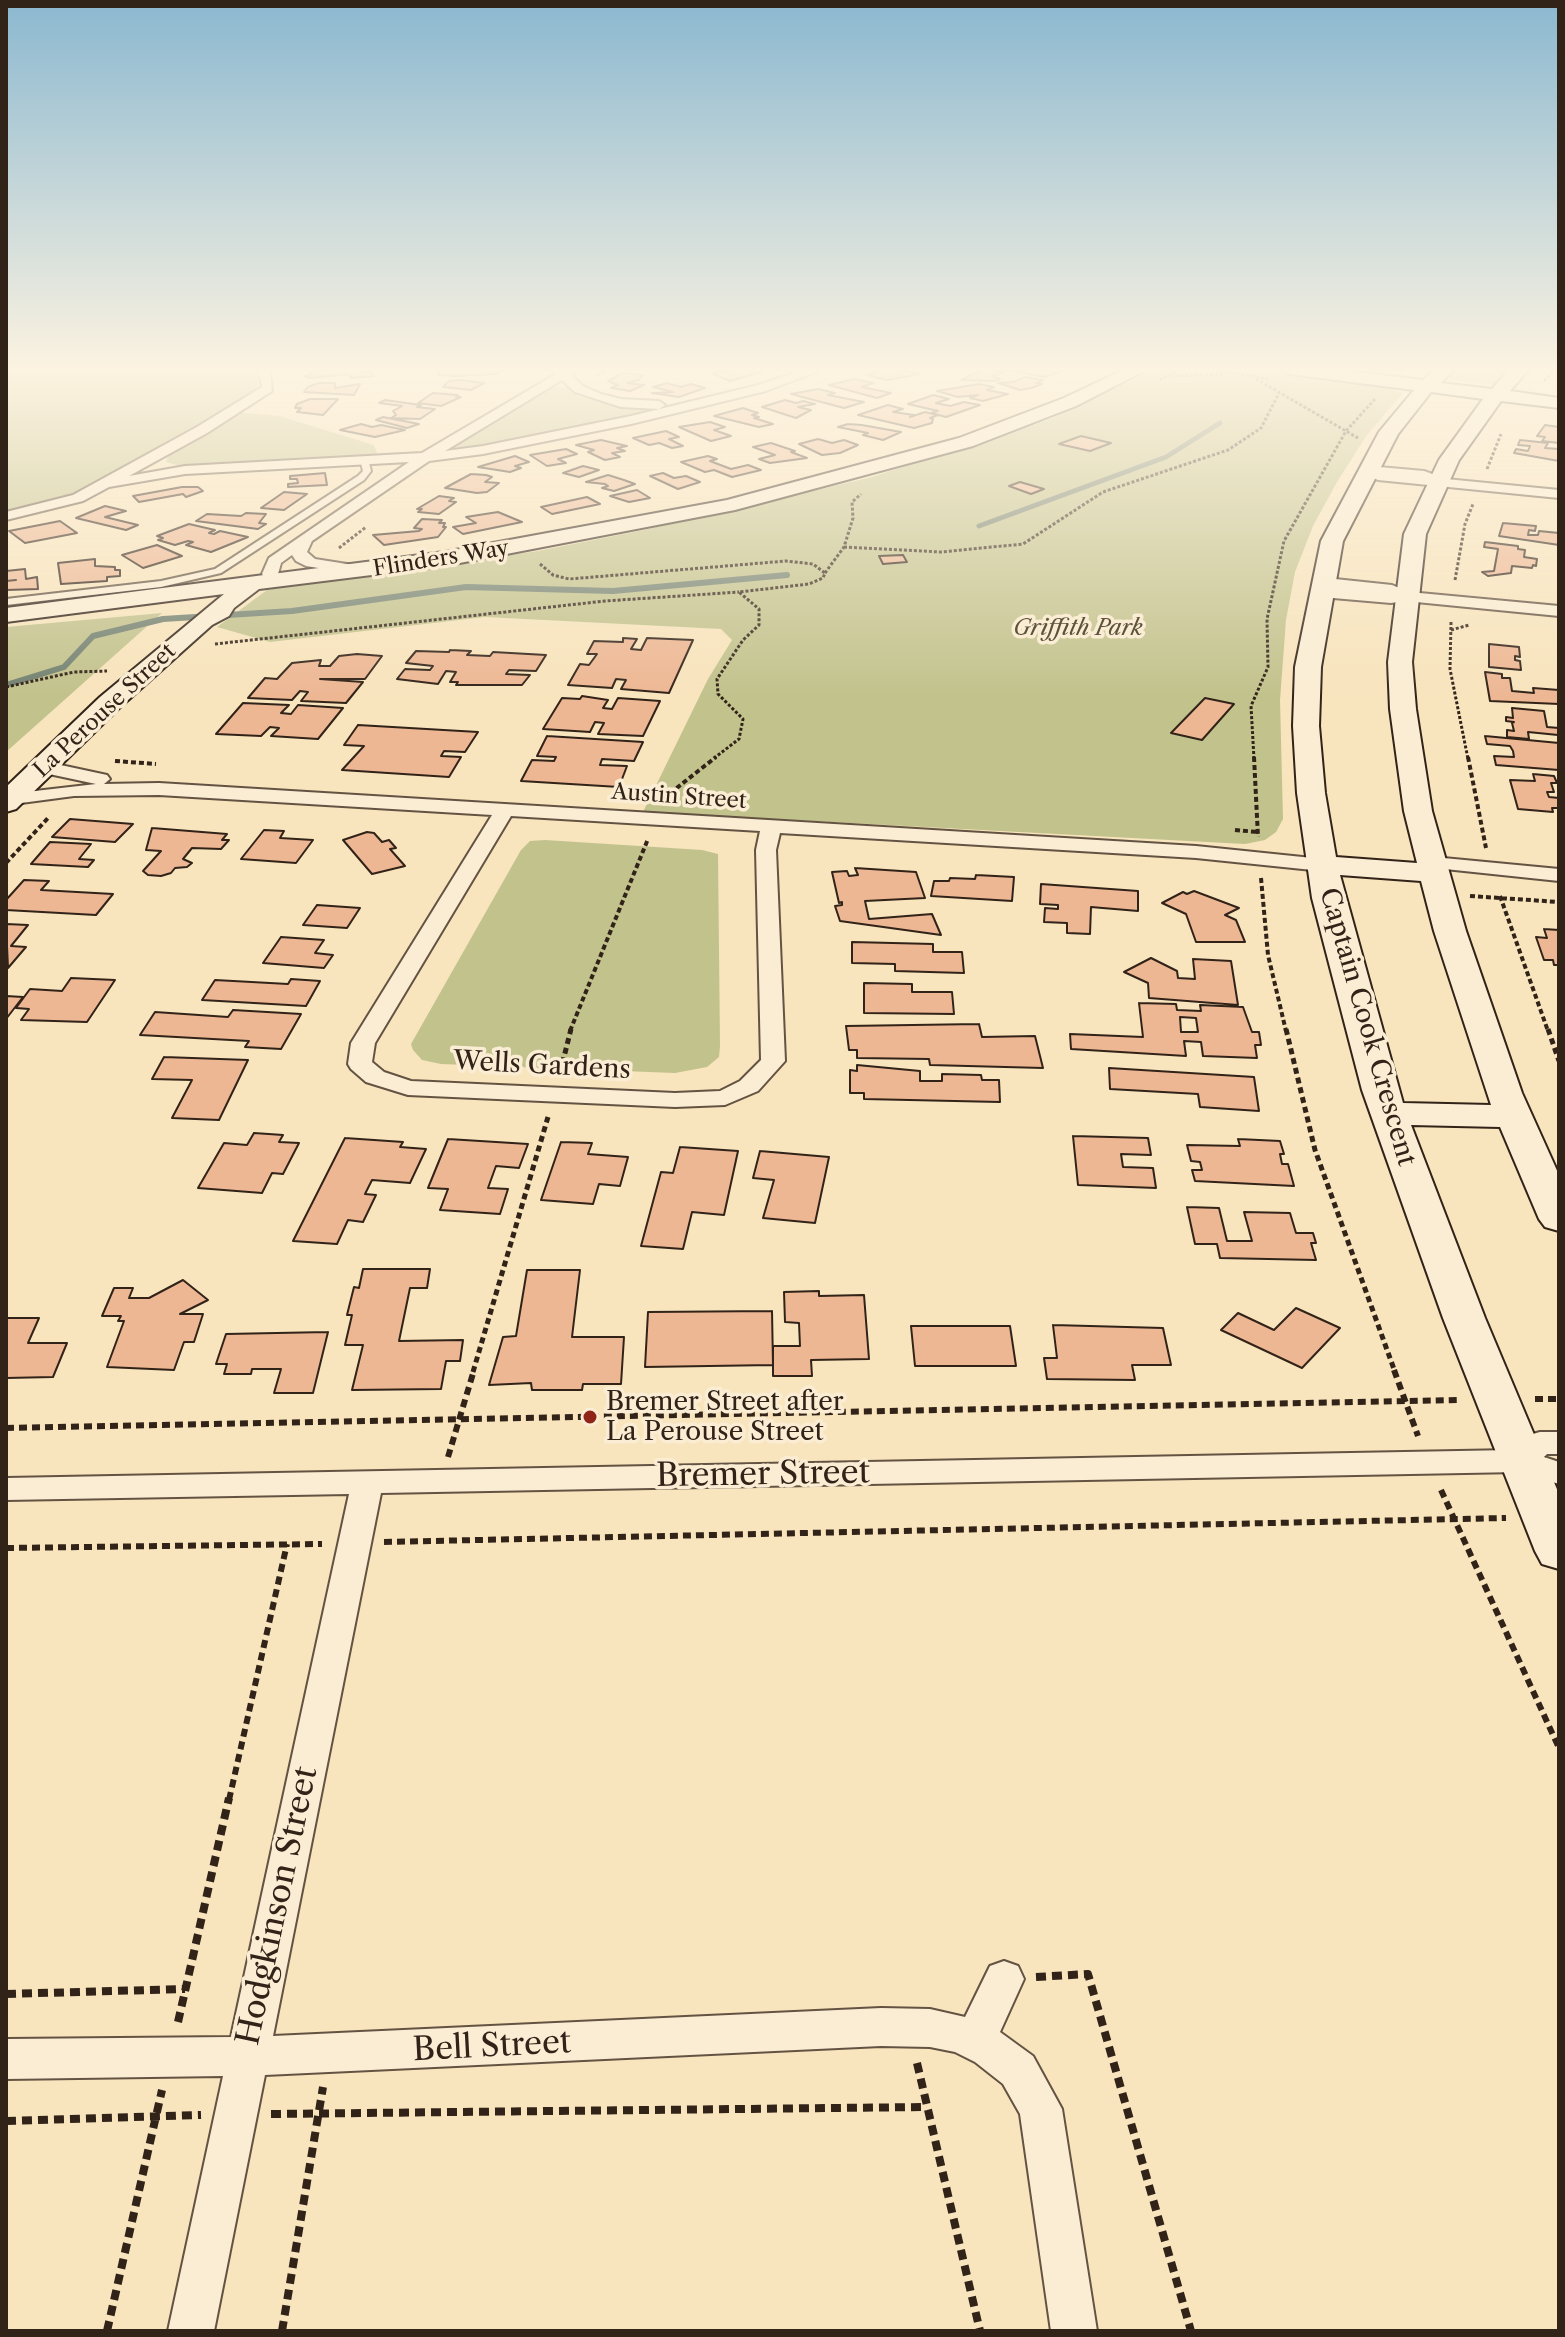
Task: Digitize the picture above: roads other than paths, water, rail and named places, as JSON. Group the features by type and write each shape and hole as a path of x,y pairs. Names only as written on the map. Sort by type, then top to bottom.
{"main road":[{"name":"Flinders Way","path":"6,615 370,570 622,528 839,478"},
{"name":"Captain Cook Crescent","path":"1364,478 1332,541 1308,667 1306,726 1311,793 1321,860 1334,926 1384,1102 1496,1400 1559,1551"},
{"path":"1439,479 1415,534 1400,662 1403,709 1418,811 1450,931 1509,1104 1559,1219"},
{"name":"La Perouse Street","path":"7,801 109,703 251,585"},
{"path":"181,594 202,603 207,623"},
{"path":"1321,860 1434,868"},
{"path":"1384,1102 1509,1104"}],"street":[{"path":"6,516 50,507 119,478"},
{"path":"110,483 138,478"},
{"path":"276,582 270,574 274,561 395,478"},
{"path":"1420,478 1559,494"},
{"path":"305,541 299,552 301,558 311,563 339,569 370,570"},
{"path":"1321,587 1333,593 1391,598 1406,596 1559,611"},
{"name":"Austin Street","path":"42,767 159,789"},
{"name":"Austin Street","path":"7,801 80,789 159,789 1321,860"},
{"name":"Wells Gardens","path":"505,810 363,1043 360,1064 375,1077 408,1088 675,1100 725,1098 749,1086 773,1061 766,850 771,826"},
{"path":"1434,868 1494,877 1559,875"},
{"name":"Bremer Street","path":"1520,1461 1540,1443 1559,1443"},
{"name":"Bremer Street","path":"6,1489 1520,1461 1559,1473"},
{"name":"Hodgkinson Street","path":"191,2331 367,1482"},
{"path":"1004,1979 976,2039 1018,2070 1041,2109 1074,2331"},
{"name":"Bell Street","path":"6,2059 328,2055 908,2027 930,2028 976,2039"}],"lane":[{"path":"6,602 178,582 218,571 361,478"}],"waterway":[{"path":"979,526 1109,478"},
{"path":"6,685 64,667 93,636 163,619 292,611 466,587 613,591 787,575"}],"place":[{"name":"Bremer Street after La Perouse Street","path":"590,1417"}],"park label":[{"name":"Griffith Park","path":"1078,629"}]}
